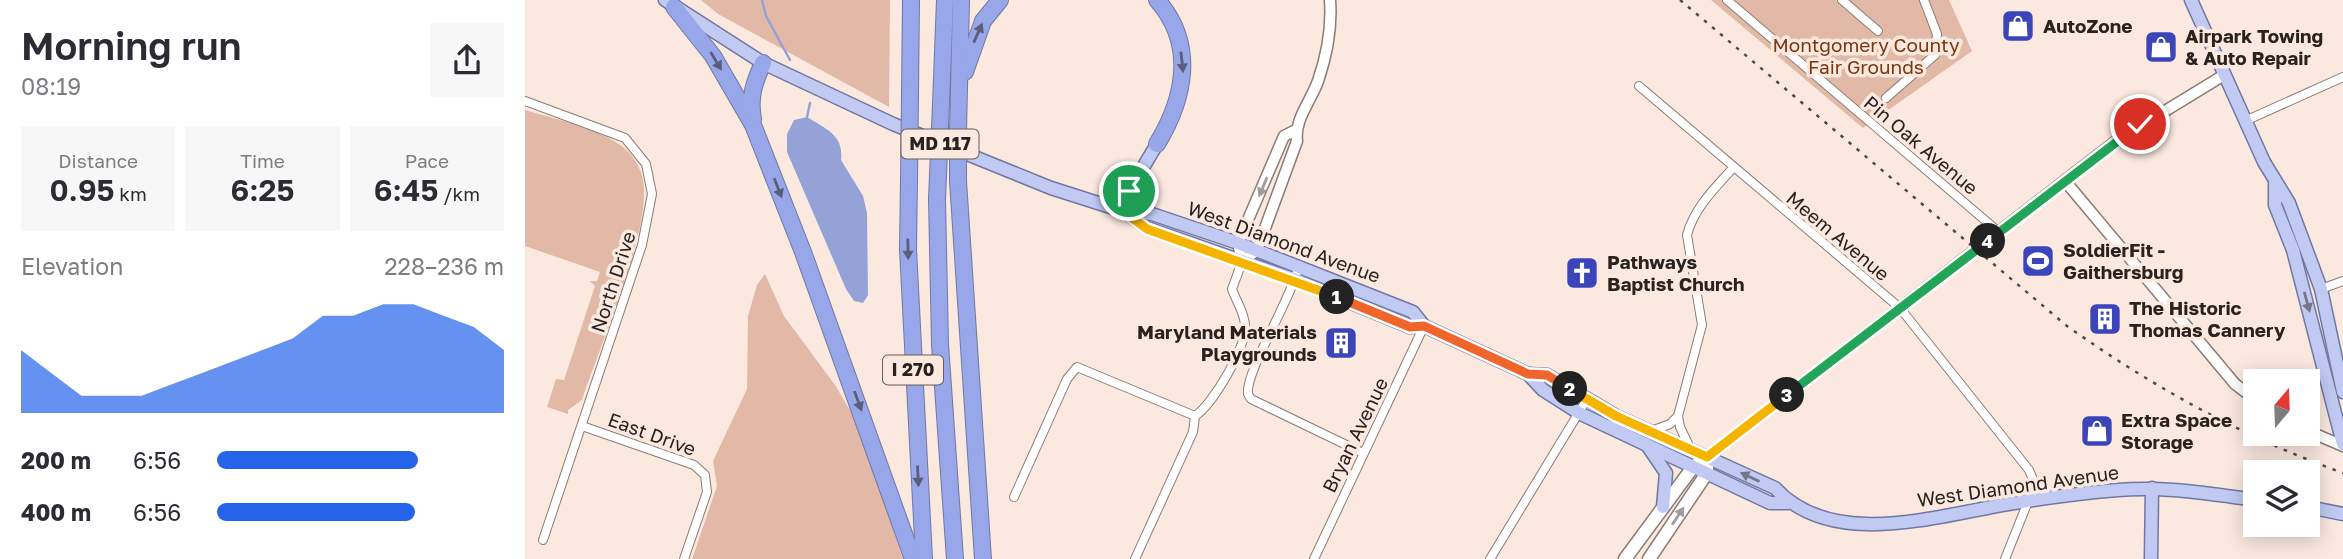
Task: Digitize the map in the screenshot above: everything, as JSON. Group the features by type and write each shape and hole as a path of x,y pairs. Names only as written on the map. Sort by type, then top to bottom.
{"highway":[{"name":"I 270","path":"911,0 908,249 924,559"},
{"name":"I 270","path":"945,0 937,200 940,344 955,559"},
{"name":"I 270","path":"961,0 958,181 983,559"},
{"path":"959,125 966,64 983,20 1000,0"},
{"path":"1157,0 1178,39 1184,76 1172,118 1157,144"},
{"path":"669,4 712,56 754,125 803,252 913,559"},
{"path":"754,125 750,102 754,80 763,64"},
{"path":"966,322 971,559"}],"main road":[{"path":"2190,0 2275,184 2289,203 2321,289 2343,392"},
{"name":"West Diamond Avenue","path":"669,4 763,64 893,124 1051,188 1123,211 1152,214 1238,243 1300,265 1413,312 1424,326 1528,374 1547,375 1650,431 1775,488 1788,503"},
{"path":"1123,211 1129,191 1157,144"},
{"path":"2275,184 2275,205 2293,250 2343,445"},
{"name":"West Diamond Avenue","path":"1123,211 1147,229 1296,280 1410,327 1424,326"},
{"name":"West Diamond Avenue","path":"1528,374 1543,390 1579,413 1770,503 1788,503 1831,519 1882,524 2030,500 2152,488 2243,498"},
{"path":"1647,445 1666,473 1667,496 1663,508"},
{"path":"1625,559 1693,467 1707,457"},
{"path":"1649,559 1707,473 1707,457"},
{"path":"2151,559 2152,488"},
{"path":"2320,509 2343,514"}],"street":[{"path":"1296,130 1284,136 1238,243 1242,262 1257,250 1297,141 1296,130 1318,81 1326,52 1331,0"},
{"name":"Pin Oak Avenue","path":"1727,0 2000,233"},
{"path":"1842,0 1878,31"},
{"path":"1886,98 1935,55 1937,34 1924,0"},
{"path":"1707,457 2131,130 2224,75"},
{"path":"2245,121 2343,77"},
{"name":"Meem Avenue","path":"1639,86 1901,308 2029,470 2035,484 2030,500"},
{"name":"North Drive","path":"525,101 625,138 638,151 650,176 650,208 642,245 543,540"},
{"path":"1690,448 1678,416 1702,325 1687,235 1690,222 1705,200 1733,168"},
{"path":"2065,181 2235,384 2243,390"},
{"name":"West Diamond Avenue","path":"1135,559 1193,432 1195,416 1210,404 1244,335 1245,321 1232,289 1242,262"},
{"path":"1300,265 1296,280 1250,377 1247,389 1251,399 1363,453"},
{"path":"2321,289 2343,281"},
{"name":"Bryan Avenue","path":"1314,559 1424,326"},
{"path":"1014,497 1067,379 1077,367 1195,416"},
{"path":"1490,559 1587,399"},
{"path":"1650,431 1670,424 1678,416"},
{"name":"East Drive","path":"582,426 686,461 705,475 707,492 684,559"},
{"path":"2321,436 2343,445"},
{"path":"2005,559 2030,500"}],"green space":[{"path":"701,0 890,0 889,107 718,14"},
{"name":"Montgomery County Fair Grounds","path":"1711,0 1949,0 1972,51 1863,128"},
{"path":"525,110 577,125 615,142 629,152 636,162 644,185 642,213 630,266 582,400 568,410 568,414 547,407 556,379 564,380 595,286 590,281 597,281 600,272 525,246"},
{"path":"765,274 784,316 835,385 857,422 903,559 692,559 717,486 713,461 747,389 748,316 757,285"}],"water":[{"path":"807,117 827,129 837,139 841,160 863,196 867,213 868,295 863,303 854,301 846,289 787,152 787,134 794,120"}],"waterway":[{"path":"762,0 766,16 790,60"},
{"path":"807,117 810,103"}],"railway":[{"path":"1680,0 2067,326 2132,370 2200,409 2234,427 2343,473"}],"place":[{"name":"AutoZone","path":"2018,26"},
{"name":"Airpark Towing & Auto Repair","path":"2161,47"},
{"name":"SoldierFit - Gaithersburg","path":"2038,261"},
{"name":"Pathways Baptist Church","path":"1582,273"},
{"name":"The Historic Thomas Cannery","path":"2105,319"},
{"name":"Maryland Materials Playgrounds","path":"1341,343"},
{"name":"Extra Space Storage","path":"2097,431"}],"route":[{"path":"1129,191 1123,211 1147,229 1296,280 1410,327 1424,326 1528,374 1547,375 1616,416 1707,457 2140,124"}]}
